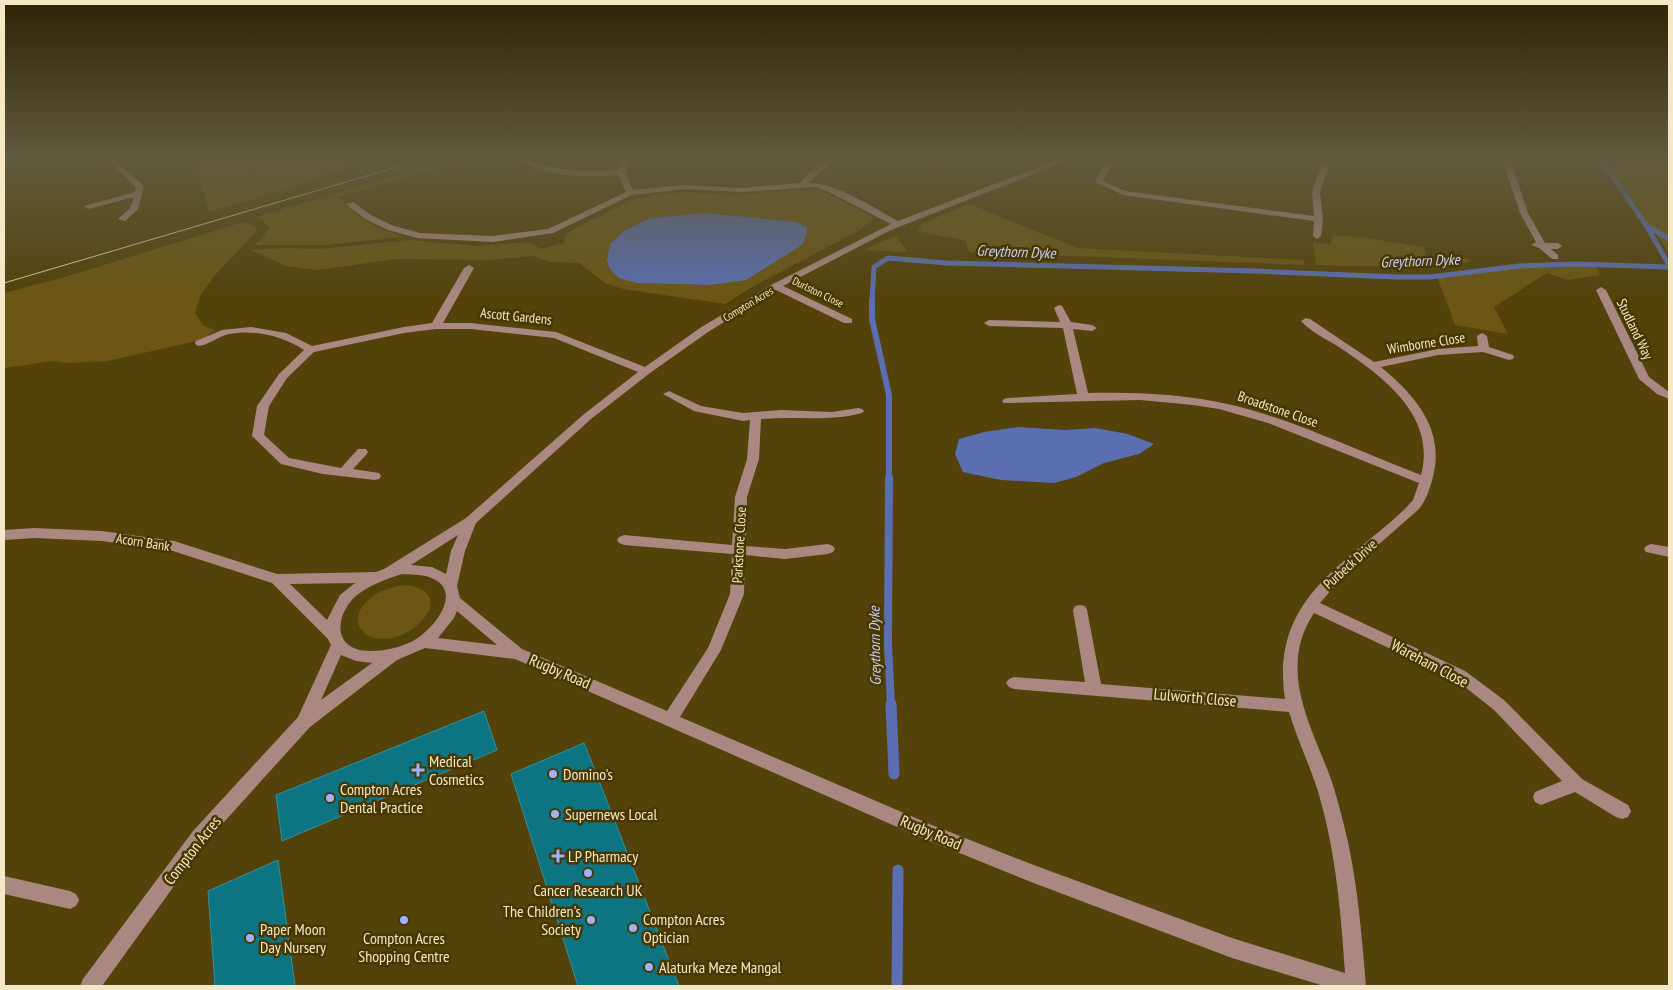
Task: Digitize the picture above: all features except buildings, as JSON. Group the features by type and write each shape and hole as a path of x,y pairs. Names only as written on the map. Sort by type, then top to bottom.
{"street":[{"path":"122,219 131,214 137,205"},
{"path":"352,205 374,220 391,228 420,236 493,239 547,235 605,205"},
{"path":"862,205 898,224"},
{"name":"Compton Acres","path":"383,575 471,521 587,417 646,371 704,330 776,286 898,224 944,205"},
{"path":"1215,205 1319,219"},
{"path":"1317,205 1319,219 1317,236"},
{"path":"1521,205 1539,245 1555,256"},
{"path":"1539,245 1558,246"},
{"path":"436,326 469,268"},
{"name":"Durlston Close","path":"776,286 848,321"},
{"name":"Studland Way","path":"1601,290 1644,379 1669,396"},
{"path":"1059,308 1067,325 1083,395"},
{"name":"Purbeck Drive","path":"1306,321 1372,366 1396,386 1416,410 1427,432 1432,452 1425,482 1417,504 1400,522 1339,571 1320,591 1295,635 1290,665 1295,706 1328,794 1339,838 1350,912 1356,986"},
{"path":"988,324 1067,325 1092,328"},
{"name":"Ascott Gardens","path":"310,350 404,330 436,326 470,326 556,335 646,371"},
{"path":"200,343 230,331 279,333 297,340 310,350 283,376 262,406 258,436 285,461 323,470 375,476"},
{"name":"Wimborne Close","path":"1482,336 1484,349"},
{"name":"Wimborne Close","path":"1372,366 1438,352 1484,349 1509,357"},
{"path":"669,394 698,409 743,417 781,414 832,416 858,411"},
{"name":"Broadstone Close","path":"1008,401 1083,395 1172,398 1219,405 1263,417 1425,482"},
{"name":"Parkstone Close","path":"670,719 714,650 736,594 742,496 753,458 756,416"},
{"path":"343,473 362,452"},
{"name":"Compton Acres","path":"450,585 458,551 471,521"},
{"name":"Acorn Bank","path":"4,534 34,533 102,536 174,546 277,579 383,575"},
{"path":"624,540 785,554 828,549"},
{"path":"1651,549 1669,552"},
{"path":"402,569 427,570 436,573 450,585 454,601 447,620 424,642 392,656 376,658 348,652 336,640 334,618 352,592 383,575 402,569"},
{"name":"Acorn Bank","path":"277,579 336,640"},
{"name":"Rugby Road","path":"454,601 517,652 926,831 1031,873 1232,948 1356,986"},
{"name":"Wareham Close","path":"1311,606 1460,675 1499,705 1576,784 1622,811"},
{"path":"1080,610 1094,689"},
{"name":"Compton Acres","path":"304,722 336,640"},
{"name":"Rugby Road","path":"424,642 517,652"},
{"name":"Compton Acres","path":"90,986 199,837 251,778 304,722 392,656"},
{"name":"Lulworth Close","path":"1014,683 1295,706"},
{"path":"1541,797 1576,784"},
{"path":"4,885 70,900"}],"shaded area":[{"path":"207,205 232,205 209,212"},
{"path":"296,205 347,205 358,216 378,228 405,237 324,245 254,245 269,228 262,219 253,218"},
{"path":"622,205 851,205 874,218 860,230 752,287 725,304 623,289 605,283 579,263 551,262 532,256 490,260 398,259 317,270 286,266 251,250 319,249 409,240 476,246 529,242 541,249 564,243 565,236 573,229","holes":["707,213 778,220 709,285 637,283 607,260 610,244 625,230 650,218"]},
{"path":"966,205 972,205 1077,248 1304,260 1305,265 969,252 966,241 917,231 923,223"},
{"path":"1636,205 1669,205 1669,259 1667,250"},
{"path":"243,222 256,227 256,232 215,275 201,294 195,313 203,325 215,330 201,340 108,361 67,363 53,361 4,368 4,293 65,277"},
{"path":"1332,235 1367,238 1424,247 1426,257 1467,259 1471,262 1394,266 1316,265 1313,242 1331,244"},
{"path":"896,236 908,252 867,250 870,247"},
{"path":"1549,262 1595,262 1600,275 1568,280 1547,273 1494,307 1508,334 1455,325 1437,277 1449,277 1502,267"},
{"path":"402,585 419,588 428,595 430,604 427,614 420,623 396,637 382,639 367,635 359,626 359,613 362,607 375,594"}],"water":[{"path":"707,213 796,222 807,227 807,233 802,245 746,280 710,285 637,283 619,278 610,269 607,260 610,244 625,230 650,218"},
{"path":"1018,427 1065,430 1095,428 1128,434 1154,444 1139,454 1104,463 1076,477 1054,483 1001,480 963,472 955,454 959,439 984,432"}],"waterway":[{"name":"Greythorn Dyke","path":"1632,205 1646,225"},
{"name":"Greythorn Dyke","path":"1646,225 1669,239"},
{"name":"Greythorn Dyke","path":"1646,225 1669,265"},
{"name":"Greythorn Dyke","path":"872,301 874,267 888,258 947,263 1255,271 1397,277 1430,277 1519,266 1576,264 1669,267"},
{"name":"Greythorn Dyke","path":"872,301 872,319 889,395 889,478"},
{"name":"Greythorn Dyke","path":"889,478 888,644 891,705"},
{"name":"Greythorn Dyke","path":"891,704 894,774"},
{"path":"897,986 898,870"}],"tram line":[{"path":"4,283 268,205"}],"place":[{"name":"Medical Cosmetics","path":"418,770"},
{"name":"Domino's","path":"553,774"},
{"name":"Compton Acres Dental Practice","path":"330,798"},
{"name":"Supernews Local","path":"555,814"},
{"name":"LP Pharmacy","path":"558,856"},
{"name":"Cancer Research UK","path":"588,873"},
{"name":"Compton Acres Shopping Centre","path":"404,920"},
{"name":"The Children's Society","path":"591,920"},
{"name":"Compton Acres Optician","path":"633,928"},
{"name":"Paper Moon Day Nursery","path":"250,938"},
{"name":"Alaturka Meze Mangal","path":"649,967"}]}
